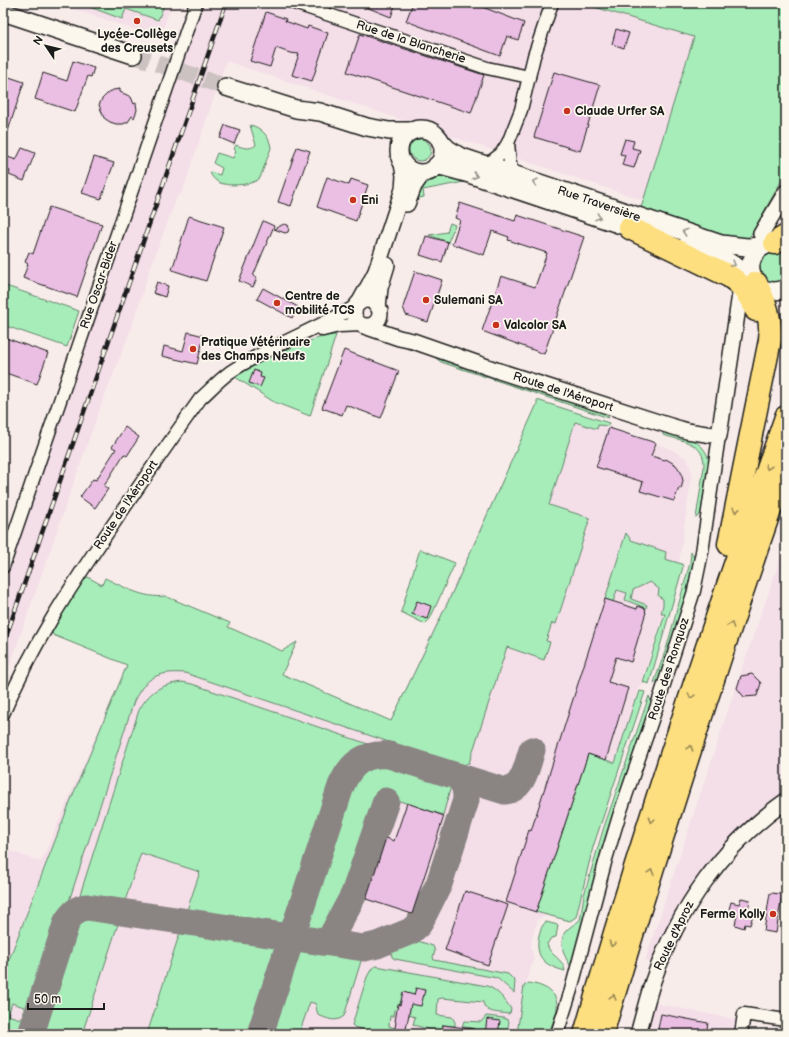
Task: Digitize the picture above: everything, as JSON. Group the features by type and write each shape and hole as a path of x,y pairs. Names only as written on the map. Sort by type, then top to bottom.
{"highway":[{"path":"630,228 724,273 735,279 745,290 754,306 758,319 761,351 760,389"},
{"path":"700,666 733,525 771,332 768,313 750,284"},
{"path":"585,1034 700,666 786,417"},
{"path":"602,1034 680,779 786,464"}],"main road":[{"path":"3,12 133,54"},
{"path":"226,86 296,109 321,122 379,140 392,147 411,170 416,172 430,168 442,154 441,142 437,136 431,132 420,129 412,131 380,130 320,112 296,109"},
{"path":"401,158 402,141 406,135 412,131"},
{"name":"Rue Traversière","path":"441,142 448,149 459,156 721,244 736,246 774,241"},
{"name":"Rue Traversière","path":"430,168 466,173 719,257 729,262 750,284 760,286 770,291 786,288"},
{"path":"750,284 751,261 758,250 774,241"}],"street":[{"name":"Rue Oscar-Bider","path":"3,567 196,3"},
{"name":"Rue de la Blancherie","path":"294,3 487,68 529,77"},
{"path":"482,164 492,161 501,154 508,143 521,110 534,56 552,3"},
{"path":"508,143 510,174"},
{"path":"401,158 404,183 403,189 376,270 354,310 356,321 364,326 372,325 378,319 382,282 404,213 414,186 430,168"},
{"path":"774,241 786,192"},
{"name":"Route des Ronquoz","path":"557,1034 571,990 619,816 666,679 694,591 702,552 719,436 750,284"},
{"path":"358,304 362,301 370,300 379,309"},
{"name":"Route de l'Aéroport","path":"3,714 40,640 82,570 200,399 229,373 258,355 336,318 358,304"},
{"name":"Route de l'Aéroport","path":"379,309 394,329 409,340"},
{"name":"Route de l'Aéroport","path":"294,338 340,326 364,326 667,425 687,431 719,436"},
{"name":"Route d'Aproz","path":"638,1034 652,982 662,956 689,904 713,870 730,850 761,821 786,801"},
{"path":"741,1034 744,1014 786,1020"}],"shaded area":[{"name":"Lycée-Collège des Creusets","path":"56,3 172,3 160,38"},
{"path":"196,3 786,3 786,182 758,229 732,230 226,61 182,193 177,197 149,272 131,329 100,408 3,685 3,567"},
{"path":"537,404 668,448 687,459 692,473 678,570 564,920 547,916 538,919 532,939 531,949 534,958 526,984 536,987 549,1034 3,1034 3,848 41,862 147,618 391,721"},
{"path":"786,543 786,793 761,814 653,962 645,961 743,665"},
{"path":"654,1003 738,1020 736,1034 646,1034"}],"green space":[{"path":"79,3 165,3 158,20 126,9 122,19"},
{"path":"581,3 786,3 786,173 749,238 732,238 641,208 694,37"},
{"path":"250,125 258,128 267,136 271,148 260,178 253,182 237,185 219,183 213,178 210,172 220,175 222,168 213,163 217,153 233,158 236,151 234,149 236,145 251,148 256,145"},
{"path":"420,139 428,142 431,150 428,158 420,161 412,158 409,150 412,142"},
{"path":"437,176 452,178 464,182 423,190 424,197 419,198 417,195 423,186"},
{"path":"450,223 455,225 448,242 429,235 447,232"},
{"path":"768,252 779,252 786,257 786,278 774,282 768,281 760,274 758,269 759,264"},
{"path":"3,285 79,311 67,347 3,325"},
{"path":"329,335 336,335 310,416 274,402 235,377 280,352"},
{"path":"432,355 605,412 609,418 441,362"},
{"path":"537,400 609,423 608,426 598,425 597,429 575,422 549,505 590,518 556,624 552,623 546,641 550,642 544,660 507,647 469,763 463,765 389,742 185,673 167,673 154,677 143,686 134,701 32,1015 23,1013 24,1007 12,1003 8,1015 20,1019 21,1017 30,1020 26,1034 14,1034 3,1030 3,975 72,797 127,665 53,635 52,632 84,575 102,585 105,578 142,594 149,596 165,596 230,623 228,627 282,651 297,642 282,674 391,721 448,602 537,404"},
{"path":"666,431 693,440 703,448 707,454 709,462 701,513 696,518 704,467 701,452 696,447 685,441 663,435 663,432"},
{"path":"626,533 631,540 666,552 665,559 682,564 683,567 649,684 643,682 665,614 661,614 663,599 658,596 659,589 650,582 633,590 631,599 647,605 646,608 625,600 627,593 617,590 613,602 605,599"},
{"path":"420,549 455,563 430,619 425,624 401,612"},
{"path":"691,552 694,560 686,598 660,678 654,683 667,646 690,563"},
{"path":"182,682 192,684 368,744 352,752 340,765 285,932 185,916 200,872 141,853 124,904 77,904 139,710 147,698 156,690 168,685"},
{"path":"640,691 645,692 593,847 576,917 570,921 536,912 588,754 615,763 635,700 637,700"},
{"path":"649,696 651,705 601,851 572,968 563,951 563,936 570,927 580,920 584,895 603,830"},
{"path":"379,765 385,765 451,786 443,815 381,795 342,909 335,923 323,938 303,934 301,931 349,787 362,773"},
{"path":"85,912 116,915 120,918 82,1034 35,1034 70,925 76,917"},
{"path":"546,922 558,925 556,937 551,938 547,944 551,952 564,966 565,971 547,964 543,960 538,950 539,936 542,927"},
{"path":"185,925 278,939 282,942 252,1034 147,1034 182,926"},
{"path":"405,940 415,940 433,946 435,951 433,957 434,960 508,974 515,981 514,993 497,978 395,959 392,957 391,951 393,946"},
{"path":"301,943 367,954 362,958 344,1016 335,1020 318,1015 316,1004 310,1002 299,1034 267,1034 297,944"},
{"path":"376,966 487,986 495,990 504,999 511,1009 510,1013 489,1011 484,1006 483,1002 442,998 438,999 437,1015 452,1017 455,1022 455,1026 443,1025 442,1034 435,1034 436,1031 413,1025 415,1017 409,1015 410,1007 399,1004 397,1010 394,1010 393,1016 390,1016 389,1026 395,1028 394,1034 379,1034 354,1027 352,1025 367,977 372,968"},
{"path":"529,983 548,989 556,1000 556,1013 549,1034 517,1034 524,986"},
{"path":"486,1016 504,1018 509,1021 507,1034 473,1034 473,1028 462,1027 464,1021 481,1022"}],"building":[{"path":"356,3 396,3 391,17"},
{"path":"413,3 472,3 524,23 518,40 507,36 500,56 406,21"},
{"path":"266,12 307,29 308,26 328,33 312,81 292,75 299,54 290,53 276,48 270,67 250,61"},
{"path":"616,29 629,33 624,48 612,44"},
{"path":"360,34 484,75 471,113 347,72"},
{"path":"73,61 94,68 91,77 88,76 75,112 35,99 43,73 67,81"},
{"name":"Claude Urfer SA","path":"554,72 600,85 580,151 534,137"},
{"path":"3,75 24,82 5,140 3,140"},
{"path":"120,89 120,92 131,97 134,104 136,103 137,110 134,118 132,116 128,122 116,124 104,118 99,105 107,94 113,90"},
{"path":"225,125 240,130 234,144 220,138"},
{"path":"625,139 634,141 632,148 640,150 634,168 622,165 625,155 620,154"},
{"path":"297,147 310,151 291,206 278,202"},
{"path":"22,148 35,153 24,181 9,175 10,171 4,169 8,157 16,160"},
{"path":"94,157 114,163 101,199 82,193"},
{"path":"327,177 349,185 351,179 368,185 356,221 317,207"},
{"path":"460,203 515,221 517,215 584,237 544,354 482,331 501,276 535,287 547,253 508,240 509,237 492,231 484,255 452,244 460,220 455,218"},
{"path":"49,207 102,224 77,297 23,278 28,264 25,262 29,252 33,254"},
{"path":"189,216 224,227 206,281 172,270"},
{"path":"263,221 274,226 253,276 257,278 253,287 239,281"},
{"path":"284,224 288,225 288,232 285,233 274,229"},
{"path":"426,236 448,242 442,262 420,255"},
{"path":"415,271 442,280 428,322 406,315 403,307"},
{"path":"157,282 168,286 165,297 153,293"},
{"name":"Centre de mobilité TCS","path":"263,288 298,307 292,318 257,299"},
{"name":"Pratique Vétérinaire des Champs Neufs","path":"188,332 204,336 197,364 162,356 164,346 183,351"},
{"path":"3,337 48,353 37,384 3,372"},
{"path":"344,350 399,371 381,418 346,405 342,415 322,408"},
{"path":"254,370 261,373 260,377 264,378 260,387 249,383"},
{"path":"125,427 139,437 127,456 124,454 104,486 108,489 95,508 80,497 93,479 96,480 116,449 112,447"},
{"path":"609,428 656,443 651,456 666,459 676,465 681,472 683,481 681,489 679,488 674,501 640,491 643,482 596,467"},
{"path":"605,599 637,609 638,606 646,609 646,612 631,662 616,657 608,682 628,688 606,760 588,754 536,912 506,902 529,830 531,831"},
{"path":"417,601 431,606 427,619 412,614"},
{"path":"752,674 761,683 757,696 744,697 737,688 741,676"},
{"path":"407,803 444,816 412,914 366,899 386,838 394,841"},
{"path":"465,891 508,905 488,965 445,950"},
{"path":"770,893 782,894 776,933 764,931"},
{"path":"741,898 750,900 748,911 754,912 750,925 745,924 744,928 735,925 737,915 728,913 731,902 739,904"},
{"path":"416,988 425,990 421,1006 411,1004 405,1034 394,1034 398,1004 400,1005 403,992 414,995"},
{"path":"661,1014 708,1023 706,1034 657,1034"},
{"path":"487,1019 500,1021 498,1034 485,1034"},
{"path":"443,1025 474,1029 474,1034 442,1034"}],"taxiway":[{"path":"260,1034 341,786 349,771 359,761 365,758 389,755 505,791 517,786 521,781 532,750"},
{"path":"31,1034 67,921 80,908 87,907 364,948 377,945 411,931 419,924 439,884 466,800 464,787 457,776"},
{"path":"322,942 330,939 354,894 386,801"}],"tunnel":[{"path":"133,55 226,87"}],"railway":[{"path":"3,645 226,3"}],"place":[{"name":"Lycée-Collège des Creusets","path":"137,21"},
{"name":"Claude Urfer SA","path":"567,111"},
{"name":"Eni","path":"353,200"},
{"name":"Sulemani SA","path":"426,300"},
{"name":"Centre de mobilité TCS","path":"277,303"},
{"name":"Valcolor SA","path":"496,325"},
{"name":"Pratique Vétérinaire des Champs Neufs","path":"193,349"},
{"name":"Ferme Kolly","path":"773,914"}]}
